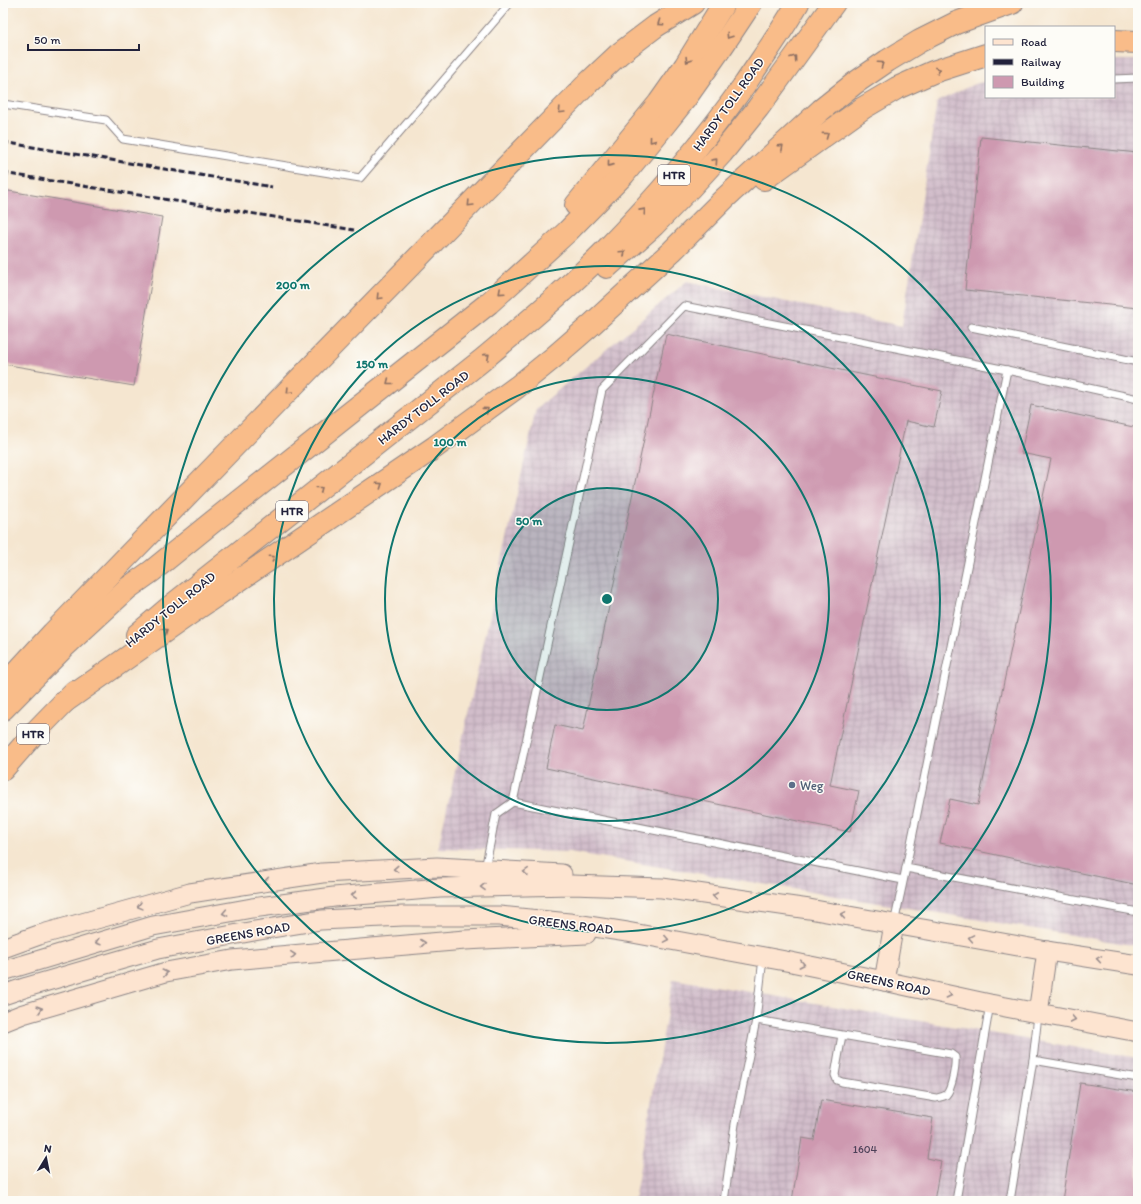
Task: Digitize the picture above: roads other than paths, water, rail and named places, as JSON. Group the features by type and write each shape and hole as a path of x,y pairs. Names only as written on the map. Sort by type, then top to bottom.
{"highway":[{"path":"3,687 223,458 588,83 619,54 656,26 693,3"},
{"path":"520,275 659,102 685,66 724,3"},
{"path":"3,708 64,646 128,588 152,571 489,303 567,232 624,174 685,99 751,3"},
{"name":"HARDY TOLL ROAD","path":"3,769 64,702 170,607 481,362 605,251 681,168 718,121 785,26 798,3"},
{"path":"524,325 580,289 610,265 654,225 690,188 722,153 758,108 834,3"},
{"path":"64,702 195,610 428,452 517,387 553,358 672,251 725,198 822,110 855,83 887,60 920,41 956,23 1012,3"},
{"path":"1115,41 1138,42"},
{"path":"672,251 756,185 863,108 897,88 933,72 985,55"}],"main road":[{"path":"3,948 39,934 190,893 322,873 437,867 569,875 662,888"},
{"name":"GREENS ROAD","path":"3,971 153,926 252,908 334,897 440,888 572,885 662,888 809,909 1047,951 1138,965"},
{"name":"GREENS ROAD","path":"3,995 158,949 321,920 403,916 499,916 569,922 627,932 763,957 990,1004 1138,1032"},
{"path":"884,981 894,924"},
{"path":"3,1022 23,1014 166,972 232,960 465,940 627,932"},
{"path":"1038,1013 1047,951"}],"lane":[{"path":"3,104 106,120 123,139 360,178 510,3"},
{"path":"1115,79 1138,78"},
{"path":"485,870 496,814 514,802 602,390 684,306 1007,370 1138,399"},
{"path":"971,327 1138,362"},
{"path":"894,924 1007,370"},
{"path":"514,802 903,880"},
{"path":"906,868 1138,912"},
{"path":"724,1201 735,1124 756,1020 763,957"},
{"path":"956,1201 990,1004"},
{"path":"1010,1201 1033,1060 1038,1013"},
{"path":"756,1020 951,1054 955,1056 956,1063 950,1088 947,1094 936,1098 837,1080 835,1075 842,1035"},
{"path":"1033,1060 1138,1078"}],"railway":[{"path":"3,142 272,187"},
{"path":"3,173 354,230"}],"place":[{"name":"Weg","path":"792,785"}]}
